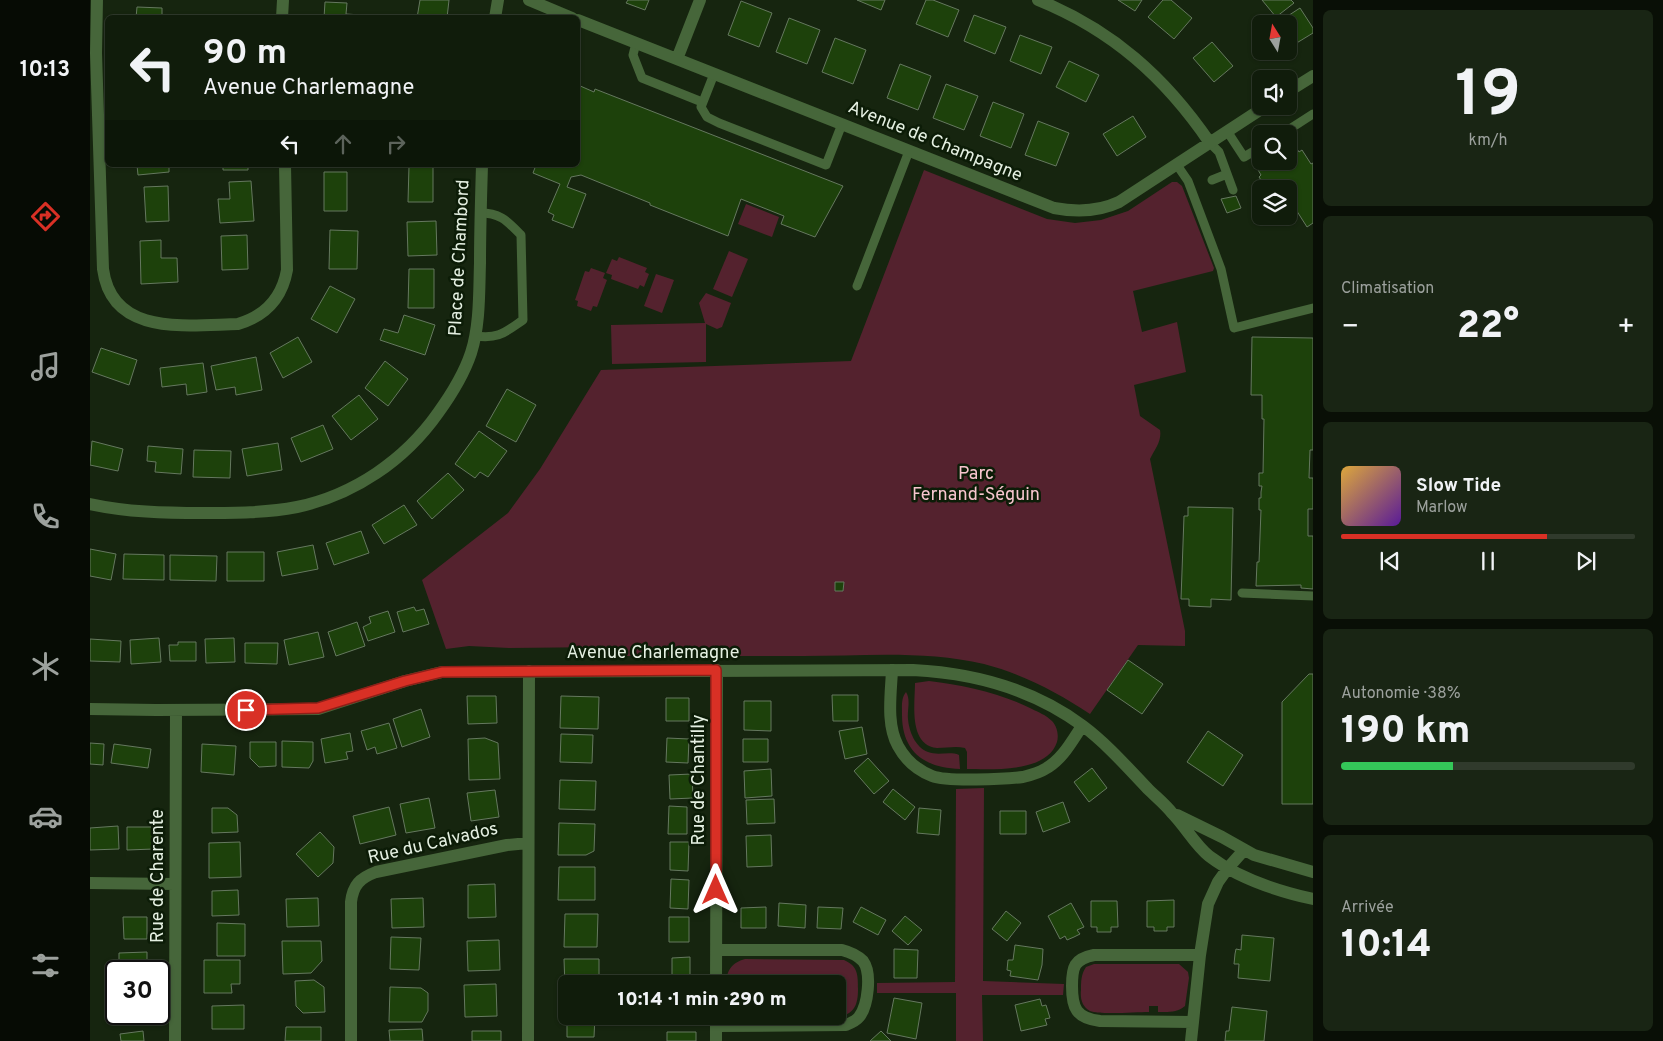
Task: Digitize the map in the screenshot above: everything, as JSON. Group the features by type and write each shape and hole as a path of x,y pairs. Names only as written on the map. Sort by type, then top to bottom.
{"street":[{"path":"97,0 96,53 103,269 108,288 122,308 132,316 142,320 166,324 238,324 260,315 278,296 287,270 285,167"},
{"path":"282,15 283,0"},
{"path":"496,15 498,0"},
{"path":"529,0 565,15"},
{"path":"677,59 700,0"},
{"path":"1038,0 1058,8 1126,50 1166,86 1210,143"},
{"name":"Avenue de Champagne","path":"580,21 1054,208 1088,210 1112,205 1177,165 1252,115"},
{"path":"1297,86 1313,76"},
{"name":"Place de Chambord","path":"90,504 150,512 250,512 297,507 336,494 369,478 409,447 425,430 455,386 471,354 476,336 482,167"},
{"name":"Rue de Chantilly","path":"716,670 716,975"},
{"path":"892,670 891,709 893,734 901,750 913,765 934,777 946,779 1012,778 1034,774 1054,762 1082,726"},
{"name":"Avenue Charlemagne","path":"90,709 318,708 432,673 442,672 892,670 934,671 956,674 995,683 1034,697 1064,714 1082,726 1109,749 1173,813 1207,854 1228,868 1255,882 1313,899"},
{"path":"528,1041 529,671"},
{"name":"Rue de Charente","path":"175,1041 176,710"},
{"name":"Avenue Charlemagne","path":"1173,813 1262,858 1313,872"},
{"name":"Rue du Calvados","path":"351,1041 350,902 357,883 376,872 507,845 528,843"},
{"path":"1191,1041 1200,955 1210,898 1218,882 1244,850"},
{"path":"90,883 175,884"},
{"path":"716,950 842,950 856,955 866,966 867,1001 860,1016 855,1021 846,1025"},
{"path":"1193,1022 1098,1021 1089,1019 1081,1015 1074,1006 1072,975 1077,962 1087,956 1200,955"},
{"path":"716,1025 716,1041"}],"lane":[{"path":"636,44 633,55 642,78 702,102"},
{"path":"714,74 702,102 702,107 704,114 719,123 826,164 842,124"},
{"path":"1296,125 1313,114"},
{"path":"1227,131 1244,158 1252,153"},
{"path":"1210,143 1219,152 1233,190"},
{"path":"856,286 909,151"},
{"path":"1177,165 1188,181 1221,269 1234,328 1313,308"},
{"path":"1212,180 1227,174"},
{"path":"476,336 490,338 497,336 523,320 521,235 505,219 496,214 480,213"},
{"path":"1242,593 1313,596"}],"green space":[{"name":"Parc Fernand-Séguin","path":"924,170 1047,219 1075,223 1101,220 1128,211 1172,182 1177,182 1182,186 1214,268 1213,271 1133,291 1142,332 1177,322 1186,372 1134,385 1140,416 1160,430 1159,441 1150,459 1185,631 1185,646 1138,645 1090,714 1065,698 1026,678 984,664 939,657 916,655 610,656 607,647 509,648 469,646 446,649 422,580 508,513 540,469 601,370 851,361"},
{"path":"746,204 779,217 772,237 738,224"},
{"path":"729,251 748,259 732,297 713,289"},
{"path":"619,257 647,268 645,272 649,274 644,287 640,285 638,289 611,279 612,275 606,273 612,259 617,261"},
{"path":"591,268 605,273 603,278 607,280 597,307 593,306 591,311 577,306 578,301 575,300 585,271 589,272"},
{"path":"656,274 674,280 662,313 644,306"},
{"path":"706,293 731,303 722,327 717,329 706,324 706,362 612,364 611,325 705,323 699,303"},
{"path":"929,681 982,690 1020,703 1047,717 1054,723 1058,736 1057,742 1051,752 1031,764 1004,769 967,769 967,752 965,748 937,748 928,745 921,739 917,731 914,712 915,683"},
{"path":"906,692 909,702 909,724 916,743 928,752 959,755 960,769 947,768 926,761 911,748 903,728 902,702"},
{"path":"984,788 983,981 1064,984 1063,995 982,995 983,1041 956,1041 956,993 877,993 877,983 955,982 956,789"},
{"path":"745,959 844,960 849,962 856,971 858,989 856,1004 852,1011 846,1014 846,975 728,975 731,967"},
{"path":"1094,964 1179,964 1188,972 1189,978 1185,1006 1179,1010 1169,1012 1158,1012 1158,1006 1149,1006 1149,1012 1110,1013 1090,1011 1082,1002 1081,981 1086,967"}],"building":[{"path":"420,0 449,0 447,15 418,15"},
{"path":"628,0 649,0 645,10 626,3"},
{"path":"857,0 885,0 881,10"},
{"path":"926,0 933,0 959,10 948,37 916,24"},
{"path":"1118,0 1142,0 1135,11"},
{"path":"1163,0 1171,0 1192,18 1174,39 1148,17"},
{"path":"1262,0 1291,0 1294,3 1279,15 1274,15"},
{"path":"741,1 772,13 759,47 728,35"},
{"path":"325,2 347,3 346,14 361,15 324,15"},
{"path":"137,7 162,8 162,15 136,15"},
{"path":"1300,8 1313,28 1313,33 1298,42 1298,15 1289,15"},
{"path":"974,15 1006,27 995,54 964,41"},
{"path":"789,18 820,30 807,64 776,52"},
{"path":"1020,35 1052,47 1041,74 1010,61"},
{"path":"835,38 866,50 853,84 822,72"},
{"path":"1212,42 1233,66 1214,82 1193,58"},
{"path":"1069,61 1099,75 1086,102 1056,87"},
{"path":"900,64 931,76 918,110 887,98"},
{"path":"946,84 978,96 964,130 933,118"},
{"path":"580,86 594,92 595,89 843,186 815,237 781,224 784,216 741,199 728,236 581,175 571,177 567,187 586,194 573,228 552,220 554,215 548,212 560,184 533,173 535,167 580,167"},
{"path":"993,102 1024,114 1011,148 980,136"},
{"path":"1133,116 1146,137 1117,156 1103,134"},
{"path":"1038,121 1069,133 1056,166 1025,155"},
{"path":"1297,149 1299,152 1302,150 1311,164 1313,163 1313,223 1307,227 1297,211 1297,180 1261,180 1259,177 1261,175 1258,170 1297,170"},
{"path":"137,167 169,167 169,172 138,175"},
{"path":"223,167 248,167 248,170 223,170"},
{"path":"409,167 433,167 433,202 408,202"},
{"path":"324,172 347,172 347,211 324,211"},
{"path":"251,181 254,221 220,223 218,199 230,199 229,182"},
{"path":"168,186 169,221 146,222 144,187"},
{"path":"1236,196 1241,208 1227,213 1221,199"},
{"path":"436,221 437,255 408,256 407,222"},
{"path":"330,230 358,231 357,269 329,269"},
{"path":"247,235 248,269 222,270 221,236"},
{"path":"161,240 161,258 177,258 178,282 141,284 140,241"},
{"path":"409,269 434,269 434,308 408,308"},
{"path":"330,286 355,299 337,333 311,319"},
{"path":"404,315 435,325 425,355 380,340 384,329 398,333"},
{"path":"298,337 312,362 283,378 270,353"},
{"path":"1252,337 1313,338 1313,450 1310,450 1309,478 1313,478 1313,509 1308,509 1308,536 1313,536 1313,589 1301,588 1301,585 1256,586 1261,510 1259,510 1259,498 1261,498 1262,486 1259,486 1259,473 1263,473 1264,419 1262,419 1262,395 1251,395"},
{"path":"101,348 137,360 129,385 92,372"},
{"path":"256,357 262,390 236,395 235,387 216,390 211,366"},
{"path":"385,361 408,379 388,406 365,388"},
{"path":"203,363 207,392 187,395 186,384 162,387 160,368"},
{"path":"507,389 536,405 516,442 486,426"},
{"path":"359,395 378,419 351,440 332,416"},
{"path":"323,425 333,449 301,462 291,438"},
{"path":"479,431 507,451 488,477 480,472 475,478 455,464"},
{"path":"92,441 123,449 118,471 90,465"},
{"path":"278,443 282,470 247,476 242,449"},
{"path":"148,446 183,449 181,474 155,472 156,462 147,461"},
{"path":"194,450 231,451 230,478 193,477"},
{"path":"448,473 464,490 432,519 417,501"},
{"path":"404,505 417,525 384,544 372,525"},
{"path":"1188,507 1233,508 1231,600 1211,599 1211,607 1189,606 1189,599 1181,599 1184,516 1188,516"},
{"path":"361,531 369,553 334,565 326,543"},
{"path":"313,545 318,569 282,576 277,552"},
{"path":"90,549 116,554 111,580 90,576"},
{"path":"227,552 264,552 264,581 227,581"},
{"path":"124,554 164,555 164,580 123,579"},
{"path":"170,555 217,556 216,581 170,580"},
{"path":"835,582 844,582 843,591 835,591"},
{"path":"414,607 416,611 424,609 429,624 403,632 397,612"},
{"path":"388,611 395,632 368,641 363,627 371,623 369,617"},
{"path":"357,622 365,646 336,656 328,632"},
{"path":"318,632 324,657 289,665 284,640"},
{"path":"159,638 161,662 131,664 130,640"},
{"path":"234,638 235,662 206,663 205,639"},
{"path":"90,639 121,641 120,662 90,661"},
{"path":"178,642 196,642 196,661 170,661 169,645 178,645"},
{"path":"245,643 278,643 277,664 245,663"},
{"path":"1128,660 1163,684 1142,714 1107,690"},
{"path":"1309,674 1313,674 1313,804 1282,804 1282,702"},
{"path":"832,695 858,695 858,721 833,721"},
{"path":"467,696 496,696 497,723 468,724"},
{"path":"561,696 599,697 598,729 560,728"},
{"path":"666,698 689,698 689,721 666,721"},
{"path":"744,701 771,701 771,731 744,730"},
{"path":"421,709 430,737 402,747 393,719"},
{"path":"389,723 397,748 377,754 375,747 367,750 361,731"},
{"path":"862,727 867,754 845,759 839,731"},
{"path":"1208,731 1243,755 1223,786 1187,762"},
{"path":"350,733 353,751 346,752 348,759 325,763 321,739"},
{"path":"561,734 593,735 592,763 560,762"},
{"path":"485,738 498,743 500,779 469,780 468,739"},
{"path":"667,738 689,739 688,763 666,762"},
{"path":"743,739 768,739 768,762 743,762"},
{"path":"282,741 313,742 313,761 309,768 282,767"},
{"path":"250,742 276,742 276,766 259,767 250,758"},
{"path":"90,743 104,744 103,765 90,764"},
{"path":"114,744 151,749 148,768 111,763"},
{"path":"202,744 236,746 234,775 201,772"},
{"path":"868,758 889,781 874,794 854,771"},
{"path":"1092,768 1107,788 1089,802 1074,782"},
{"path":"771,769 772,796 745,798 744,771"},
{"path":"692,774 693,798 670,799 669,775"},
{"path":"560,780 596,781 595,810 559,809"},
{"path":"893,789 915,807 905,820 883,802"},
{"path":"495,790 499,817 471,821 467,793"},
{"path":"429,798 435,828 406,833 400,804"},
{"path":"774,799 775,823 747,824 746,800"},
{"path":"1063,802 1070,822 1043,832 1036,812"},
{"path":"669,806 687,807 687,834 668,834"},
{"path":"389,807 396,835 360,844 353,816"},
{"path":"212,808 228,808 237,815 238,832 212,833"},
{"path":"919,808 941,810 939,835 917,833"},
{"path":"1000,811 1026,811 1026,834 1000,834"},
{"path":"559,823 595,824 594,851 586,855 558,855"},
{"path":"118,826 119,849 90,850 90,828"},
{"path":"127,827 154,827 154,849 127,850"},
{"path":"320,832 334,847 333,863 318,877 296,854"},
{"path":"771,835 772,866 747,867 746,836"},
{"path":"240,842 241,877 209,878 209,843"},
{"path":"670,842 689,842 688,871 670,870"},
{"path":"559,867 595,867 595,900 558,900"},
{"path":"671,879 689,880 688,909 670,908"},
{"path":"495,884 496,917 468,918 468,885"},
{"path":"238,890 239,915 212,916 212,891"},
{"path":"318,898 319,926 287,927 286,899"},
{"path":"423,898 424,927 392,928 391,899"},
{"path":"1174,900 1174,927 1167,927 1167,931 1154,931 1154,927 1147,927 1147,901"},
{"path":"1091,901 1117,901 1118,927 1111,927 1111,932 1097,932 1097,927 1091,927"},
{"path":"779,903 806,905 805,928 778,926"},
{"path":"1071,903 1084,927 1077,930 1080,934 1074,937 1067,940 1065,936 1060,939 1048,916"},
{"path":"766,907 766,928 741,928 741,908"},
{"path":"818,907 843,908 841,929 817,928"},
{"path":"861,907 886,920 878,935 853,922"},
{"path":"1006,911 1021,923 1007,941 992,929"},
{"path":"565,914 598,914 597,947 564,947"},
{"path":"905,916 922,930 908,945 892,931"},
{"path":"123,917 147,917 147,939 124,939"},
{"path":"669,917 689,917 689,942 669,942"},
{"path":"217,923 245,924 245,956 217,956"},
{"path":"1242,935 1274,938 1270,981 1238,978 1239,964 1234,964 1236,949 1241,950"},
{"path":"391,937 421,938 419,970 390,969"},
{"path":"499,940 500,970 468,971 467,941"},
{"path":"282,941 321,941 322,961 311,973 283,974"},
{"path":"1015,945 1043,949 1042,965 1038,980 1010,976 1011,971 1007,970 1008,960 1013,960"},
{"path":"894,949 918,950 917,978 894,978"},
{"path":"147,952 147,960 119,960 119,953"},
{"path":"690,957 690,975 672,975 672,958"},
{"path":"564,959 599,959 599,975 565,975"},
{"path":"204,960 240,960 240,984 231,984 232,993 204,993"},
{"path":"314,980 324,987 325,1012 303,1013 296,1006 295,981"},
{"path":"496,984 497,1016 465,1017 464,985"},
{"path":"390,987 421,988 428,993 428,1011 422,1022 389,1022"},
{"path":"894,998 922,1003 916,1039 887,1033"},
{"path":"1040,999 1042,1006 1046,1005 1050,1018 1045,1019 1047,1025 1021,1031 1015,1005"},
{"path":"244,1005 244,1029 212,1029 212,1006"},
{"path":"1232,1007 1267,1011 1264,1041 1225,1041 1226,1031 1229,1031"},
{"path":"567,1025 595,1025 594,1037 567,1037"},
{"path":"286,1027 321,1027 321,1041 285,1041"},
{"path":"422,1029 423,1041 390,1041 389,1030"},
{"path":"143,1031 144,1041 121,1041 120,1034"},
{"path":"472,1031 501,1031 501,1041 472,1041"},
{"path":"881,1031 891,1041 870,1041"},
{"path":"667,1032 696,1032 696,1041 667,1041"}],"route":[{"path":"246,710 297,710 326,707 421,676 442,672 502,670 716,670 716,890"}]}
